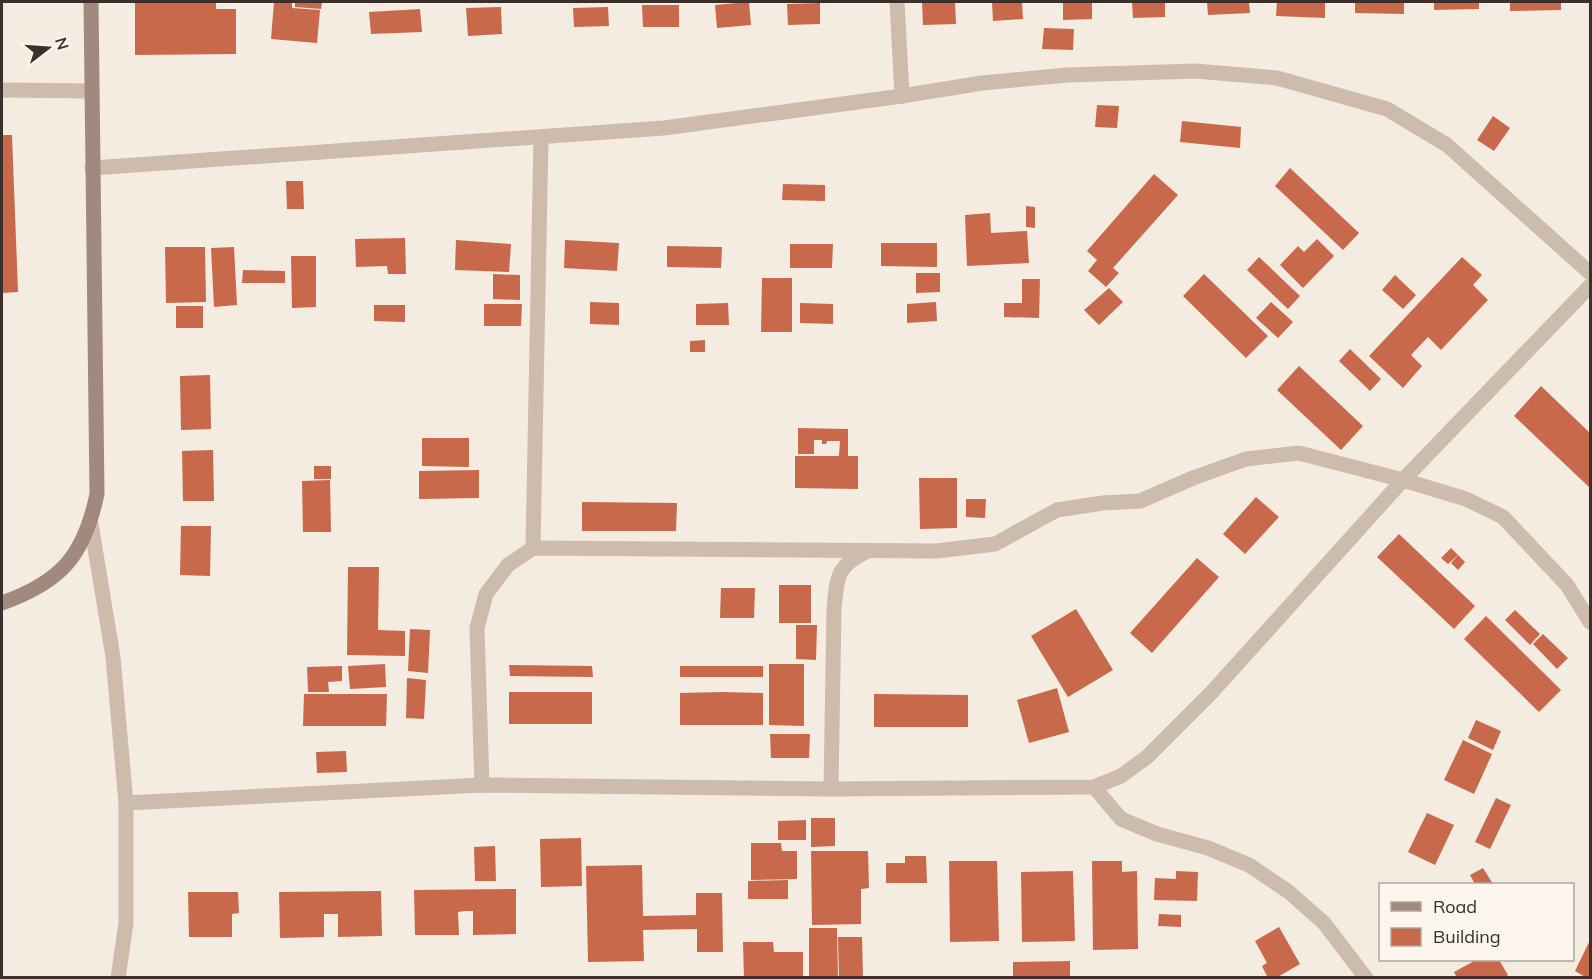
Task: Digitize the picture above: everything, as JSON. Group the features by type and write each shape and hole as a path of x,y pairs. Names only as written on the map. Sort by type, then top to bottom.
{"street":[{"path":"2,603 19,597 50,580 66,566 79,548 91,524 97,494 91,2"},
{"path":"897,2 902,96"},
{"path":"92,168 664,128 982,83 1068,75 1195,71 1277,78 1387,109 1447,145 1590,273"},
{"path":"2,90 92,91"},
{"path":"533,548 541,137"},
{"path":"126,802 483,785 831,789 1094,788 1122,776 1147,757 1212,692 1403,480 1590,286"},
{"path":"483,785 477,628 486,594 508,566 533,548 937,551 995,544 1058,510 1103,503 1140,501 1193,478 1246,459 1299,453 1466,499 1503,517 1567,585 1590,622"},
{"path":"91,524 113,657 126,802 126,923 117,978"},
{"path":"831,789 836,580 849,560 869,551"},
{"path":"1094,788 1121,819 1157,834 1208,848 1249,865 1289,892 1324,923 1366,978"}],"building":[{"path":"135,2 216,2 216,9 236,9 236,54 135,55"},
{"path":"274,2 292,2 292,8 320,10 317,43 271,39"},
{"path":"295,2 322,2 321,9 295,7"},
{"path":"749,2 751,25 717,28 715,5"},
{"path":"922,2 955,2 956,24 923,25"},
{"path":"992,2 1022,2 1023,19 993,21"},
{"path":"1063,2 1092,2 1092,19 1063,20"},
{"path":"1132,2 1165,2 1165,17 1133,18"},
{"path":"1207,2 1249,2 1250,13 1208,15"},
{"path":"1277,2 1325,2 1325,18 1276,16"},
{"path":"1355,2 1404,2 1404,14 1355,13"},
{"path":"1434,2 1479,2 1479,9 1434,10"},
{"path":"1510,2 1561,2 1561,10 1510,11"},
{"path":"820,3 820,24 788,25 787,4"},
{"path":"642,5 679,5 679,27 643,27"},
{"path":"501,7 502,34 468,36 466,8"},
{"path":"608,7 609,26 574,27 573,8"},
{"path":"420,9 422,32 371,34 369,12"},
{"path":"1044,28 1074,29 1073,50 1042,49"},
{"path":"1097,105 1119,106 1117,128 1095,127"},
{"path":"1493,116 1510,128 1494,151 1477,140"},
{"path":"1182,121 1241,127 1240,148 1180,142"},
{"path":"2,135 12,135 18,292 2,293"},
{"path":"1290,168 1359,233 1343,250 1275,186"},
{"path":"1154,174 1178,195 1113,268 1119,273 1106,287 1088,271 1097,260 1087,251"},
{"path":"286,181 303,181 304,209 287,209"},
{"path":"783,184 825,185 825,201 782,200"},
{"path":"1026,206 1035,207 1035,228 1026,227"},
{"path":"990,213 991,233 1027,231 1029,263 967,266 965,215"},
{"path":"405,238 406,274 388,274 387,266 356,267 355,239"},
{"path":"1317,239 1334,256 1303,288 1280,265 1298,246 1304,252"},
{"path":"456,240 511,244 509,272 455,270"},
{"path":"565,240 619,243 617,271 564,268"},
{"path":"881,243 937,243 937,267 881,266"},
{"path":"790,244 833,244 832,268 790,268"},
{"path":"667,246 722,247 721,268 667,267"},
{"path":"165,247 205,247 206,302 166,303"},
{"path":"234,247 237,305 214,307 211,248"},
{"path":"291,256 316,256 316,307 292,308"},
{"path":"1259,257 1300,296 1288,309 1247,270"},
{"path":"1462,257 1482,275 1473,285 1488,300 1441,350 1428,337 1411,355 1422,366 1403,388 1369,356"},
{"path":"243,270 285,271 285,283 242,283"},
{"path":"916,273 940,273 940,292 916,293"},
{"path":"493,274 520,275 520,300 493,299"},
{"path":"1204,274 1268,336 1246,358 1183,296"},
{"path":"1395,275 1416,295 1403,309 1382,290"},
{"path":"762,278 792,278 792,332 761,332"},
{"path":"1022,279 1040,279 1039,318 1004,317 1004,303 1022,303"},
{"path":"1109,288 1123,302 1099,325 1084,310"},
{"path":"590,302 619,303 619,325 590,324"},
{"path":"936,302 937,321 907,323 907,304"},
{"path":"1271,302 1293,322 1278,338 1256,318"},
{"path":"728,303 729,325 696,325 696,304"},
{"path":"800,303 833,304 833,324 800,323"},
{"path":"484,304 522,304 521,326 484,326"},
{"path":"374,305 405,305 405,322 374,321"},
{"path":"176,306 203,306 203,328 176,328"},
{"path":"705,340 705,352 690,352 690,341"},
{"path":"1350,349 1381,379 1370,391 1339,361"},
{"path":"1299,366 1363,426 1341,450 1277,390"},
{"path":"210,375 211,429 181,430 180,376"},
{"path":"1541,386 1590,433 1590,488 1514,416"},
{"path":"798,428 848,429 848,456 858,456 858,489 795,488 795,456 839,456 840,441 827,441 826,444 822,444 822,440 814,440 814,454 798,454"},
{"path":"422,438 469,438 469,467 422,466"},
{"path":"213,450 214,501 183,501 182,451"},
{"path":"314,466 331,466 331,479 314,479"},
{"path":"479,470 479,498 419,499 419,471"},
{"path":"919,478 957,478 957,528 920,529"},
{"path":"330,480 331,532 303,532 302,481"},
{"path":"1256,497 1279,517 1245,554 1223,534"},
{"path":"966,499 986,499 985,518 966,517"},
{"path":"582,502 677,503 676,531 582,531"},
{"path":"181,526 211,526 210,576 180,575"},
{"path":"1399,534 1475,606 1454,629 1377,557"},
{"path":"1451,548 1458,555 1448,564 1441,558"},
{"path":"1458,555 1465,562 1458,570 1451,563"},
{"path":"1197,558 1219,577 1152,653 1130,633"},
{"path":"348,567 379,567 378,630 405,631 405,656 347,655"},
{"path":"779,585 811,585 811,623 779,623"},
{"path":"721,588 755,588 754,618 720,618"},
{"path":"1076,609 1113,670 1068,697 1031,636"},
{"path":"1515,610 1540,634 1530,645 1505,620"},
{"path":"1486,616 1561,690 1539,712 1464,639"},
{"path":"796,625 817,625 816,660 796,659"},
{"path":"410,629 430,630 428,673 408,671"},
{"path":"1543,634 1568,658 1557,669 1533,644"},
{"path":"385,664 386,687 350,689 348,666"},
{"path":"769,664 804,664 804,726 769,725"},
{"path":"509,665 592,666 593,677 510,676"},
{"path":"342,666 342,681 328,682 329,692 308,692 307,667"},
{"path":"680,666 763,666 763,677 680,677"},
{"path":"407,678 426,680 424,719 406,718"},
{"path":"1057,688 1069,732 1029,743 1017,700"},
{"path":"509,692 592,692 592,724 509,724"},
{"path":"680,693 763,693 763,725 680,725"},
{"path":"304,694 387,694 386,726 303,726"},
{"path":"874,694 968,695 968,727 874,727"},
{"path":"1476,720 1501,731 1493,750 1468,738"},
{"path":"770,734 810,734 809,758 771,758"},
{"path":"1463,740 1492,754 1474,794 1444,780"},
{"path":"346,751 347,772 317,773 316,752"},
{"path":"1496,798 1511,805 1490,849 1475,842"},
{"path":"1427,813 1454,825 1435,865 1408,852"},
{"path":"811,818 835,818 835,846 811,847"},
{"path":"806,820 806,840 778,840 778,821"},
{"path":"581,838 582,886 541,887 540,839"},
{"path":"751,843 781,843 782,851 797,851 797,879 751,880"},
{"path":"495,846 496,881 475,881 474,847"},
{"path":"811,851 868,851 869,888 861,889 861,924 812,925"},
{"path":"905,856 926,856 927,883 886,883 886,863 905,863"},
{"path":"949,861 997,861 999,941 950,942"},
{"path":"1092,861 1122,861 1122,872 1137,871 1138,949 1093,950"},
{"path":"642,865 643,916 696,915 696,893 722,893 723,952 697,952 697,929 643,930 644,961 588,962 586,866"},
{"path":"1483,868 1492,883 1474,883 1470,875"},
{"path":"1073,871 1075,941 1022,942 1021,872"},
{"path":"1176,871 1198,872 1197,901 1154,900 1155,878 1176,879"},
{"path":"788,880 788,899 748,899 748,881"},
{"path":"516,889 516,934 473,935 473,911 465,911 458,912 459,935 415,935 414,890"},
{"path":"381,891 382,936 338,937 338,914 324,914 324,937 280,938 279,892"},
{"path":"188,892 238,892 239,913 232,914 232,937 189,937"},
{"path":"1159,914 1181,915 1181,927 1158,926"},
{"path":"1279,927 1300,964 1276,978 1268,978 1262,966 1267,963 1255,941"},
{"path":"809,928 837,928 838,978 809,978"},
{"path":"838,937 862,937 863,978 839,978"},
{"path":"1590,940 1590,978 1587,978 1575,971"},
{"path":"743,942 773,942 774,952 803,952 803,978 744,978"},
{"path":"1070,961 1070,978 1013,978 1013,962"},
{"path":"1474,961 1500,961 1508,975 1504,978 1457,978 1454,972"}]}
